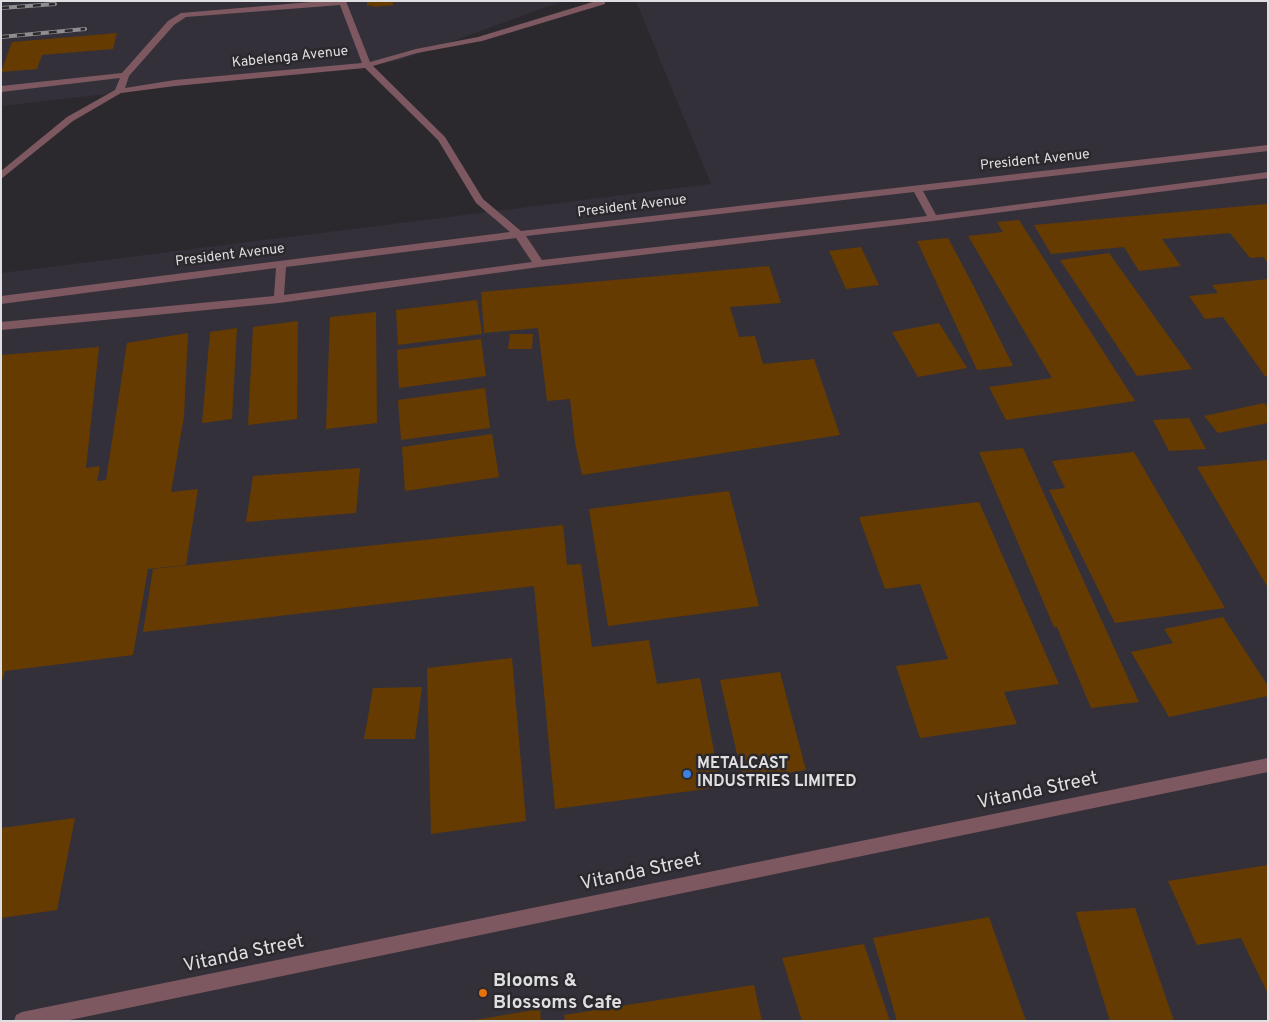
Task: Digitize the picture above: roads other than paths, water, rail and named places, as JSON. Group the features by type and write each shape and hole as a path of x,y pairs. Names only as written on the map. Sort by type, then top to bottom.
{"street":[{"path":"119,90 125,75 171,23 184,15 343,2 367,65 442,139 479,201 519,234 539,264"},
{"name":"Kabelenga Avenue","path":"1,176 70,119 119,90 367,65 416,51 479,38 602,2"},
{"path":"1,89 125,75"},
{"name":"President Avenue","path":"1,300 519,234 1266,150"},
{"path":"1,326 279,299 539,264 933,218 1268,175"},
{"path":"918,188 933,218"},
{"path":"279,299 281,264"},
{"name":"Vitanda Street","path":"22,1021 1268,765"}],"railway":[{"path":"1,8 55,4"},
{"path":"1,37 85,29"}],"place":[{"name":"METALCAST INDUSTRIES LIMITED","path":"687,774"},
{"name":"Blooms & Blossoms Cafe","path":"483,993"}]}
